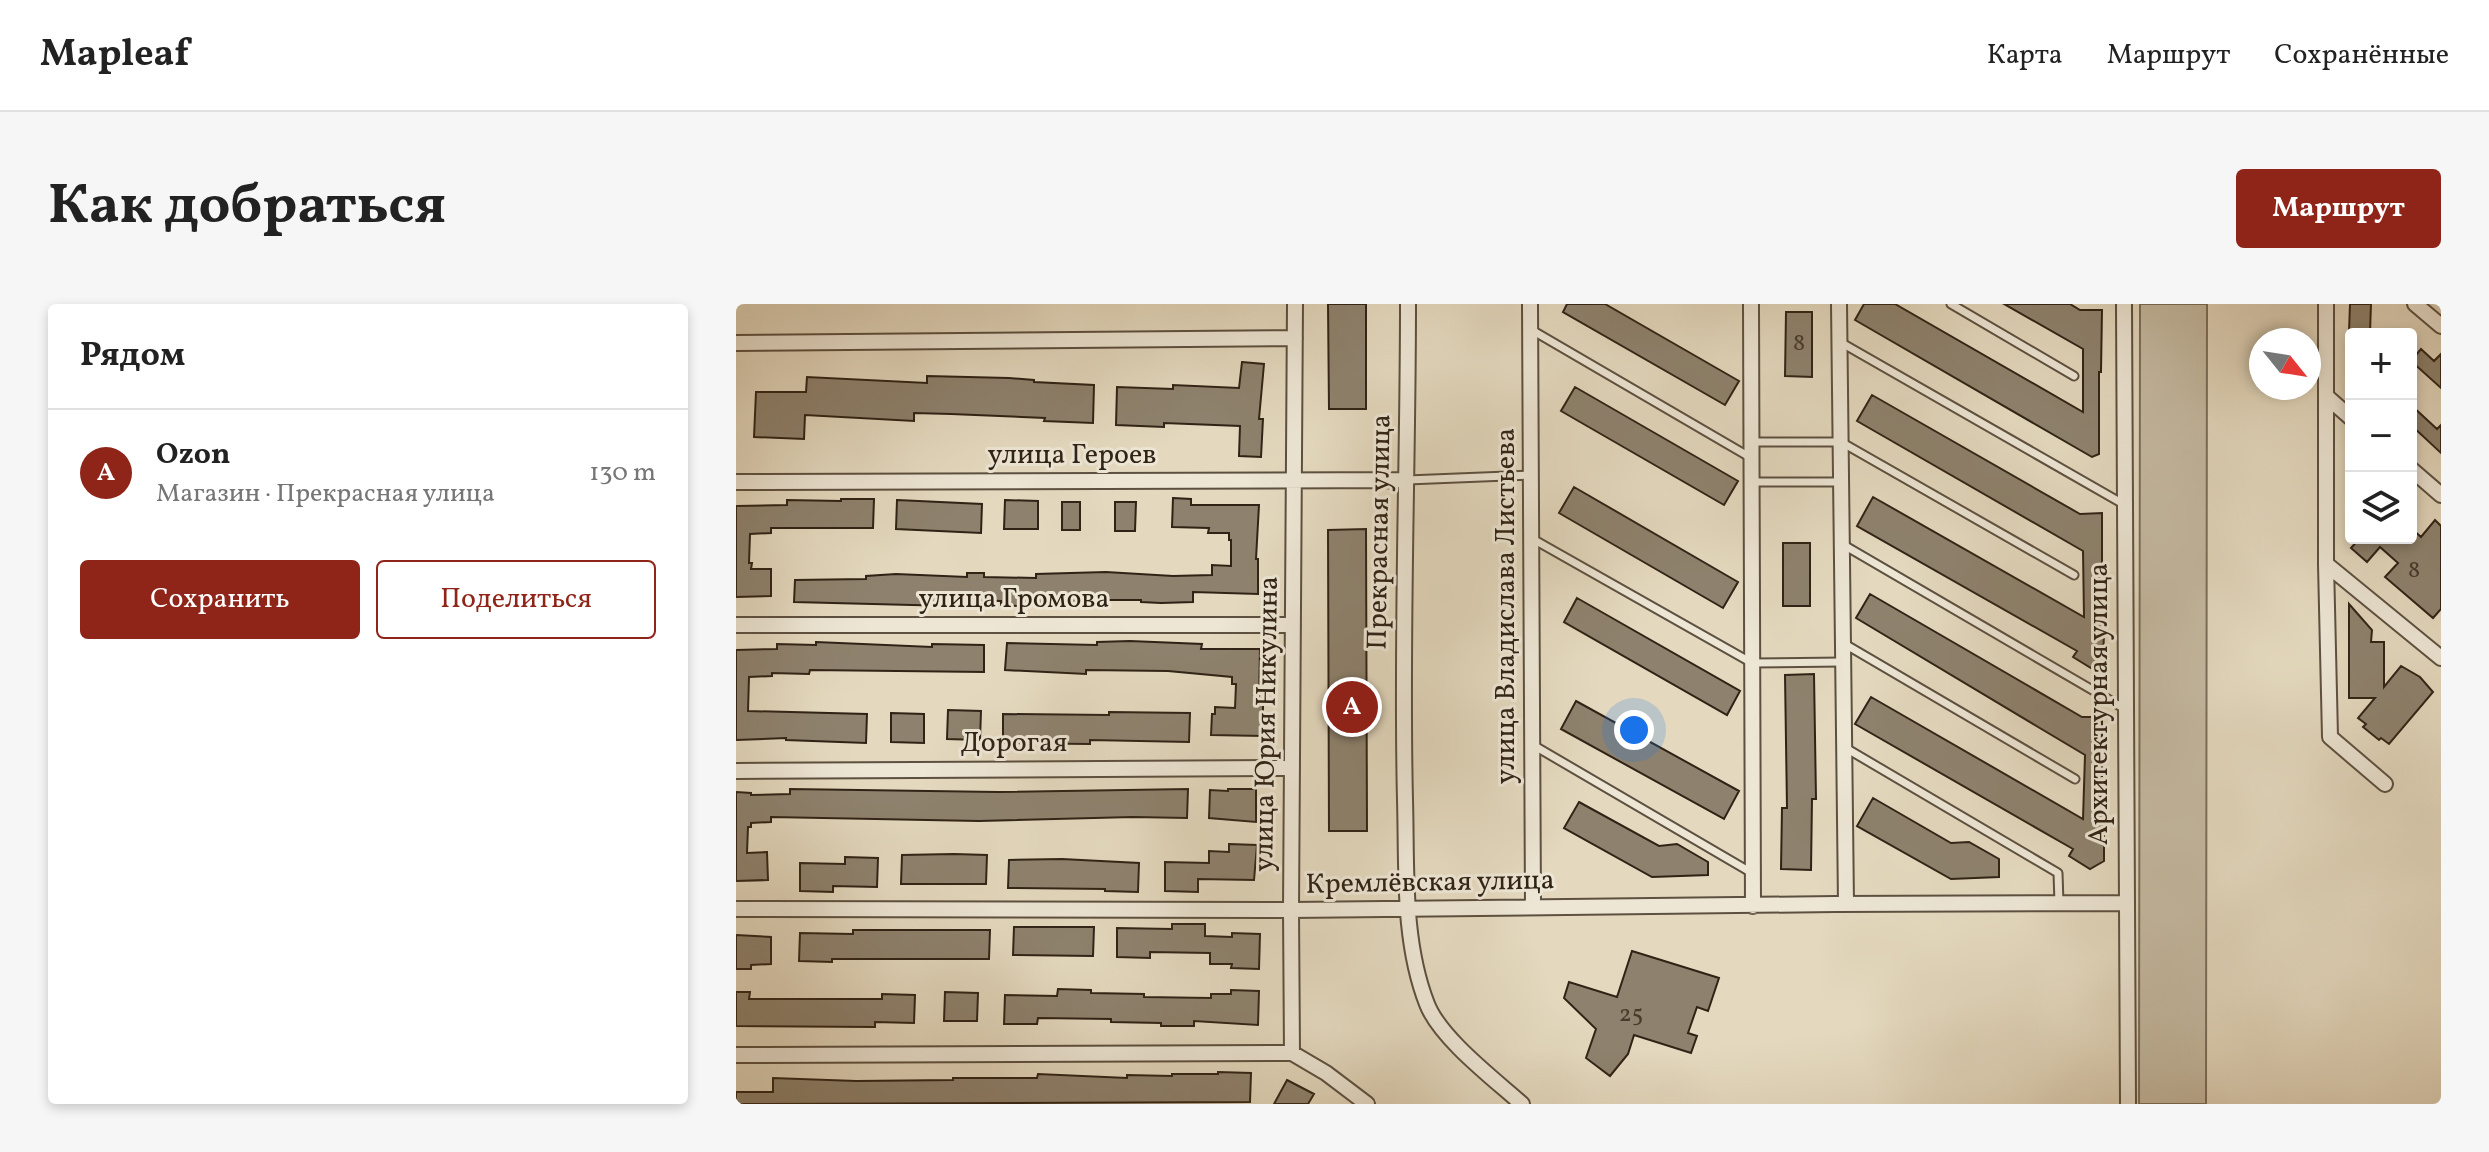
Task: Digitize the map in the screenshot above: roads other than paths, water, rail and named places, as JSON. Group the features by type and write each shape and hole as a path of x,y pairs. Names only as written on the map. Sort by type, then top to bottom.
{"street":[{"name":"улица Юрия Никулина","path":"1292,1053 1295,304"},
{"name":"Прекрасная улица","path":"1408,304 1405,773 1408,909 1413,959 1428,1007 1455,1044 1522,1104"},
{"name":"улица Владислава Листьева","path":"1530,304 1533,907"},
{"path":"1751,304 1753,906"},
{"path":"1839,304 1846,904"},
{"name":"Архитектурная улица","path":"2124,304 2128,1104"},
{"path":"2326,304 2326,564 2330,737 2385,784"},
{"path":"2415,304 2441,326"},
{"path":"736,343 1295,338"},
{"path":"2326,396 2345,413"},
{"path":"2414,472 2441,495"},
{"name":"улица Героев","path":"736,482 1407,480"},
{"path":"2326,564 2441,658"},
{"name":"улица Громова","path":"736,625 1293,625"},
{"name":"Дорогая","path":"736,771 1292,768"},
{"name":"Кремлёвская улица","path":"736,909 1291,910 2125,903"},
{"path":"736,1055 1292,1053 1326,1073 1367,1104"}],"lane":[{"path":"1951,304 2074,376"},
{"path":"1530,329 1753,459"},
{"path":"1840,342 2125,505"},
{"path":"1753,442 1841,442 2074,575"},
{"path":"1407,480 1531,475"},
{"path":"1753,482 1841,482"},
{"path":"1531,538 1752,663 1843,662"},
{"path":"1842,544 2125,709"},
{"path":"1843,643 2075,779"},
{"path":"1533,745 1753,874"},
{"path":"1844,747 2058,873 2059,903"}],"place":[{"name":"Ozon","path":"1352,707"}]}
